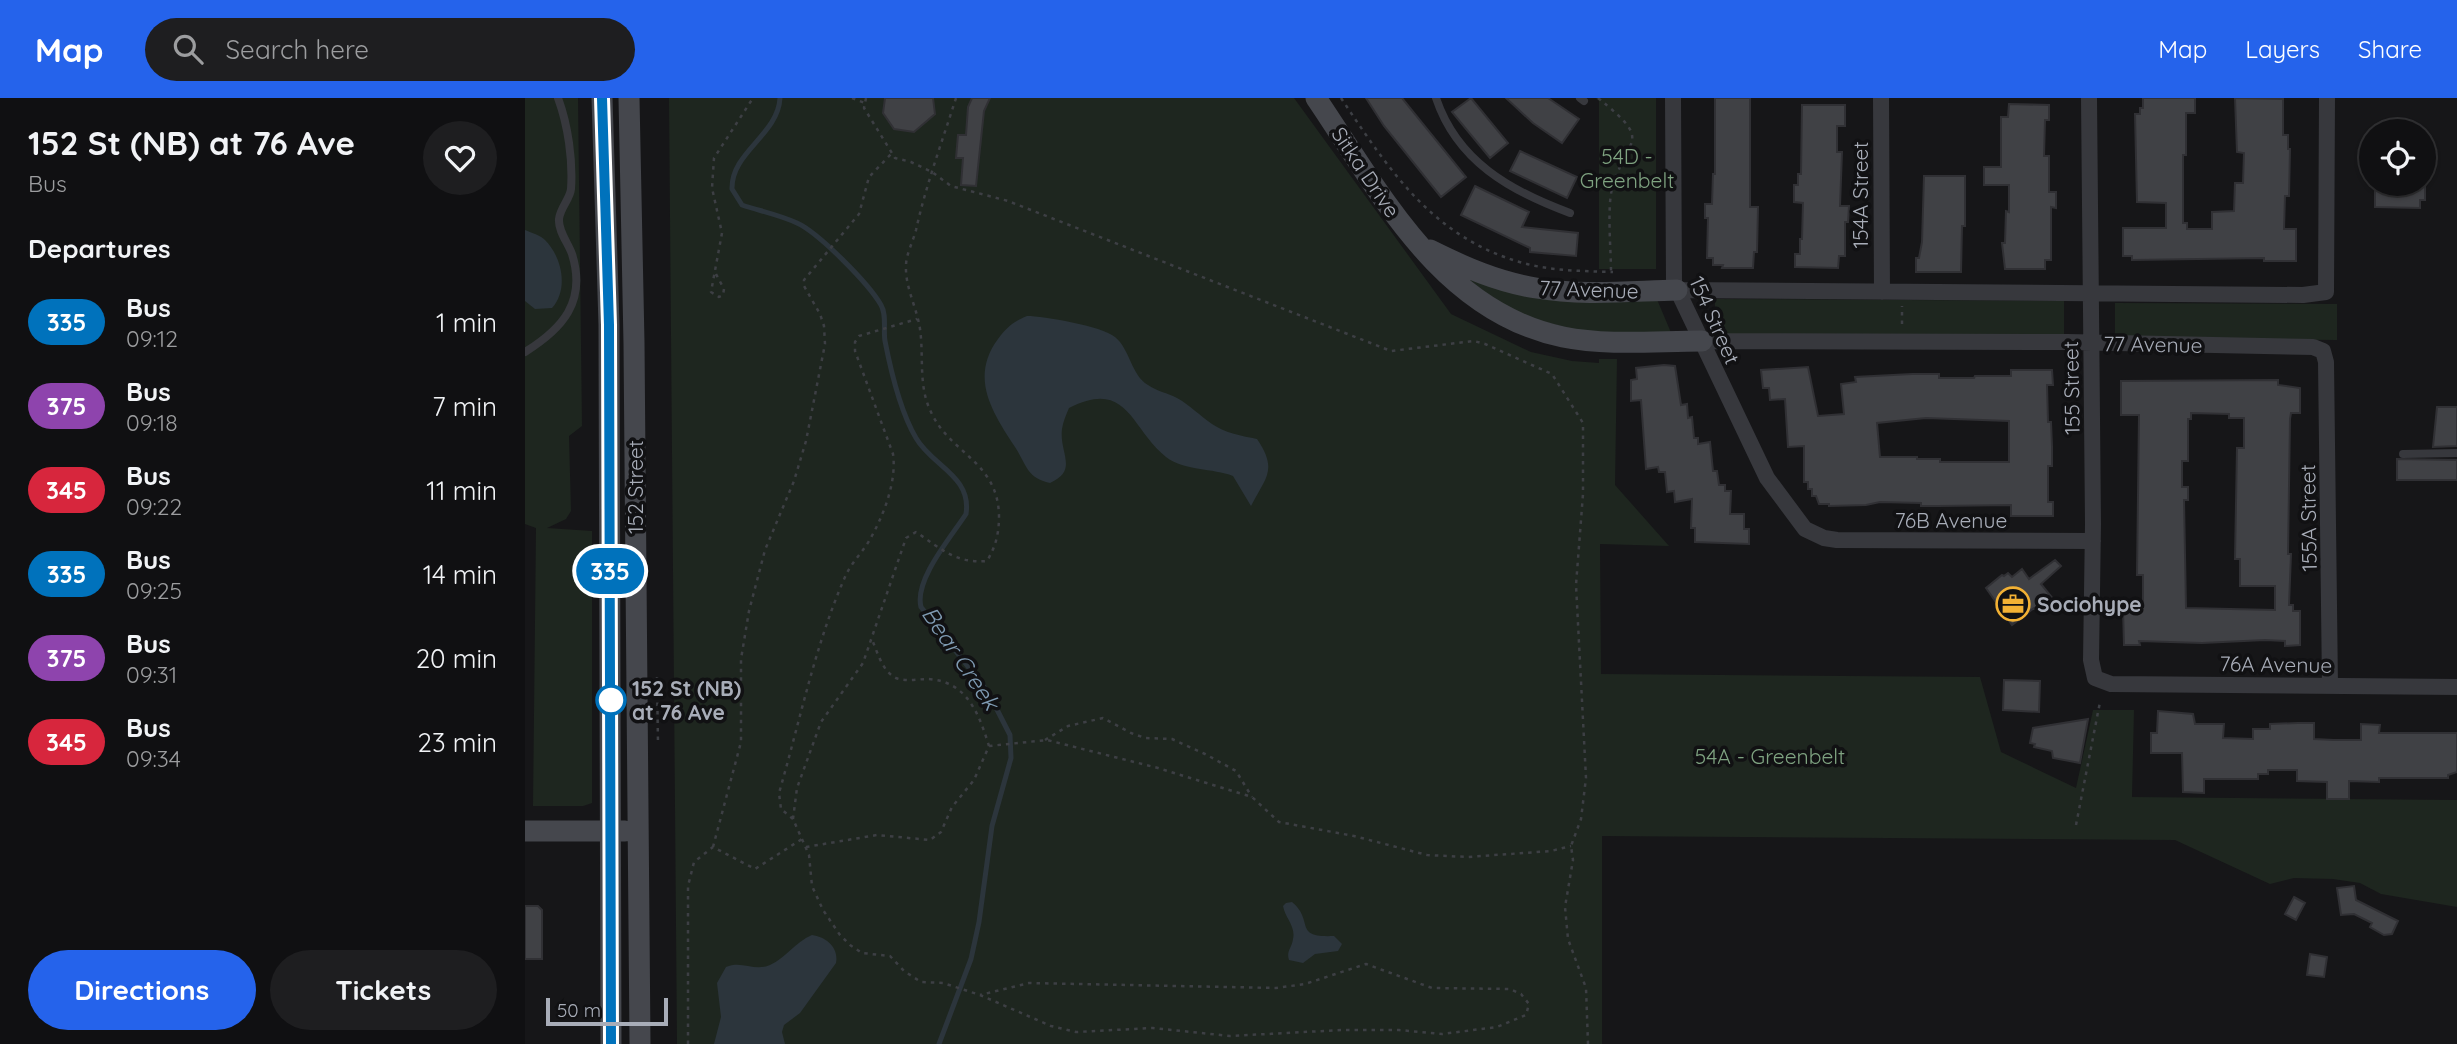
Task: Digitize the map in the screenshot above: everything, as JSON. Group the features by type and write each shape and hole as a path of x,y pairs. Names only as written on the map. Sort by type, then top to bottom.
{"main road":[{"name":"152 Street","path":"602,98 609,338 611,1044"},
{"name":"152 Street","path":"629,98 635,357 640,1044"},
{"name":"Sitka Drive","path":"1316,98 1418,244"},
{"name":"77 Avenue","path":"1418,244 1486,276 1537,288 1566,291 1677,290"},
{"name":"77 Avenue","path":"1418,244 1448,277 1470,294 1489,307 1533,328 1591,341 1702,341"},
{"path":"525,831 637,831"}],"street":[{"name":"154 Street","path":"1673,98 1672,275 1763,471 1799,523 1811,532"},
{"name":"154A Street","path":"1881,98 1882,292"},
{"name":"155 Street","path":"2089,98 2093,541 2091,660 2095,678"},
{"name":"77 Avenue","path":"1677,290 2090,295 2303,295 2326,292 2327,98"},
{"name":"77 Avenue","path":"1702,341 2091,343 2313,347 2323,351"},
{"name":"155A Street","path":"2323,351 2326,362 2329,493 2330,686"},
{"name":"76B Avenue","path":"1811,532 1837,540 2093,541"},
{"name":"76A Avenue","path":"2095,678 2111,684 2457,687"}],"lane":[{"path":"525,352 552,335 569,313 575,294 572,256 560,227 559,217 571,190 569,143 558,98"},
{"path":"1436,98 1442,117 1474,161 1486,172 1570,213"},
{"path":"2403,454 2457,453"}],"path":[{"path":"716,274 725,289 719,297 711,292 722,227 712,188 714,158 753,98"},
{"path":"852,98 865,103"},
{"path":"866,98 864,108 895,158 932,172 951,186 1007,201 1391,351 1474,341 1552,374 1583,423 1583,494 1576,585 1586,778 1581,819 1571,846 1573,860 1565,907 1568,939 1584,975 1588,1044"},
{"path":"793,819 797,789 821,722 863,663 906,538 916,532 959,560 987,561 996,542 998,505 993,486 986,473 945,434 931,414 923,391 917,319 906,266 924,190 956,98"},
{"path":"1341,98 1412,197 1457,234 1486,250 1524,263 1553,268 1621,272"},
{"path":"1598,98 1624,120 1633,137 1631,148 1612,189 1611,272"},
{"path":"688,1044 688,886 694,862 713,847 741,742 741,659 749,611 765,550 794,481 806,441 825,344 820,314 804,286 808,274 849,229 860,212 869,177 892,153"},
{"path":"1902,335 1903,300"},
{"path":"917,319 859,336 855,342 855,351 893,454 895,468 870,541 846,575 779,793 781,809 793,819 809,855 812,886 823,910 840,936 862,953 890,956 899,962 904,971 921,982 943,984 980,995 1051,1026 1076,1032 1153,1028 1230,1036 1342,1030 1457,1033 1510,1023 1526,1015 1529,1004 1521,994 1510,989 1432,988 1366,964 1305,984 1276,988 1028,983 980,995"},
{"path":"806,847 877,835 930,840 941,832 951,807 974,780 989,746 978,714 962,693 951,684 940,681 896,678 885,668 872,642"},
{"path":"2076,825 2100,702"},
{"path":"1044,740 1068,726 1103,718 1131,733 1173,739 1236,771 1252,797 1279,822 1354,836 1427,855 1468,857 1551,851 1571,846"},
{"path":"989,746 1044,740 1159,768 1252,797"},
{"path":"713,847 755,869 802,839"}],"green space":[{"path":"525,98 578,98 582,426 569,436 571,511 566,519 547,528 592,531 592,803 583,806 533,806 536,528 525,524"},
{"name":"54A - Greenbelt","path":"669,98 1294,98 1451,314 1531,352 1572,361 1599,363 1599,359 1617,359 1615,485 1669,546 1600,544 1601,674 1980,677 2001,752 2076,788 2093,710 2134,710 2132,797 2457,800 2457,907 2381,894 2360,883 2333,879 2294,878 2270,884 2175,840 1602,836 1602,1044 677,1044"},
{"name":"54D - Greenbelt","path":"1596,98 1656,98 1656,269 1599,269 1599,101"},
{"path":"1451,270 1656,297 1672,335 1590,334 1512,313"},
{"path":"1715,299 2064,301 2064,335 1715,334"},
{"path":"2115,303 2337,304 2337,340 2115,338"}],"shaded area":[{"path":"525,230 545,240 556,255 562,283 552,308 535,309 525,301"},
{"path":"1027,316 1072,322 1108,333 1120,342 1142,381 1182,401 1217,427 1257,439 1268,466 1265,480 1251,506 1233,476 1173,462 1154,445 1126,410 1104,399 1089,400 1069,408 1062,429 1066,467 1059,478 1050,483 1032,474 992,408 985,381 985,368 998,339 1011,325"},
{"path":"1292,902 1299,909 1308,931 1321,936 1334,936 1342,944 1338,951 1315,954 1303,963 1289,960 1288,954 1294,934 1283,906"},
{"path":"812,935 830,944 835,952 836,963 800,1013 784,1025 782,1032 785,1044 714,1044 721,1017 717,983 726,967 770,965"}],"building":[{"path":"885,98 933,98 935,114 914,132 894,129 883,113"},
{"path":"972,98 990,98 984,111 976,186 961,185 963,158 956,158 958,135 966,135 968,107"},
{"path":"1366,98 1402,98 1466,177 1441,197 1384,126"},
{"path":"1471,98 1508,143 1490,158 1452,112"},
{"path":"1506,98 1548,98 1579,119 1562,143 1533,123"},
{"path":"1715,98 1750,98 1750,207 1758,207 1757,252 1754,252 1753,268 1722,268 1723,265 1713,265 1713,258 1707,258 1708,218 1705,218 1705,204 1712,204 1715,174"},
{"path":"2143,98 2195,98 2195,113 2186,113 2186,155 2183,155 2183,223 2187,223 2187,229 2212,229 2212,212 2234,211 2235,183 2243,183 2244,153 2237,152 2235,98 2283,99 2283,135 2288,135 2290,149 2289,196 2285,196 2284,229 2296,229 2296,261 2264,261 2264,258 2132,260 2132,256 2123,256 2123,228 2166,228 2166,203 2137,202 2135,114 2140,114 2140,108 2143,108"},
{"path":"2009,104 2049,105 2049,120 2045,120 2044,156 2049,156 2049,192 2056,192 2056,208 2051,207 2051,260 2045,260 2045,269 2005,269 2002,243 2005,243 2006,211 2009,212 2009,185 1984,185 1984,167 2001,167 2001,117 2008,117"},
{"path":"1802,105 1845,105 1845,126 1837,126 1837,152 1842,152 1840,206 1849,206 1848,222 1845,222 1845,256 1839,256 1838,268 1795,267 1795,254 1800,254 1802,239 1803,203 1794,202 1794,185 1798,185 1798,174 1801,174"},
{"path":"1520,151 1577,177 1567,198 1510,171"},
{"path":"1924,176 1965,176 1961,272 1916,272 1916,258 1919,258 1922,242"},
{"path":"1475,186 1529,212 1522,227 1578,233 1576,256 1530,252 1530,248 1461,215"},
{"path":"2375,196 2425,196 2425,200 2420,200 2420,208 2375,207"},
{"path":"1675,366 1681,405 1687,404 1688,418 1692,417 1694,438 1698,438 1698,444 1710,442 1713,471 1717,471 1719,485 1725,485 1725,491 1731,491 1730,514 1744,514 1744,529 1749,529 1749,544 1695,542 1695,528 1691,528 1692,499 1675,502 1674,491 1667,492 1665,472 1659,472 1658,467 1646,469 1641,400 1631,401 1631,380 1637,379 1636,368"},
{"path":"1808,367 1818,416 1844,414 1841,384 1856,382 1855,377 1939,374 1939,378 1974,378 2011,376 2011,370 2052,370 2053,385 2047,385 2052,446 2052,466 2048,466 2048,502 2053,502 2053,516 2011,516 2011,505 1921,506 1921,503 1880,502 1866,505 1819,504 1816,496 1812,496 1812,489 1808,489 1808,482 1804,482 1804,446 1788,447 1785,399 1770,400 1769,388 1763,388 1761,370","holes":["1926,418 2009,421 2009,462 1940,462 1940,459 1917,457 1880,457 1877,423"]},
{"path":"2278,380 2278,385 2300,388 2300,413 2291,413 2290,419 2288,554 2291,554 2289,605 2293,605 2293,611 2300,611 2300,645 2285,646 2285,641 2265,640 2202,643 2139,641 2140,645 2124,645 2123,609 2131,609 2131,604 2143,604 2143,575 2137,575 2139,415 2121,415 2121,381","holes":["2191,413 2229,414 2229,418 2244,418 2244,448 2237,448 2235,559 2240,559 2240,586 2275,586 2275,610 2186,608 2184,500 2188,500 2188,487 2182,487 2182,461 2188,461 2188,419 2191,419"]},
{"path":"2437,407 2457,407 2457,446 2433,447"},
{"path":"2397,459 2457,460 2457,480 2397,480"},
{"path":"2055,560 2061,566 2041,584 2054,600 2038,612 2034,608 2012,625 1986,588 2002,575 2008,573 2012,577 2022,569 2029,579"},
{"path":"2004,680 2040,681 2039,712 2003,710"},
{"path":"2158,711 2193,714 2195,724 2224,724 2223,738 2253,739 2253,729 2270,729 2270,724 2298,723 2314,723 2314,739 2361,740 2361,724 2380,725 2379,733 2457,733 2457,772 2448,775 2448,778 2349,781 2349,799 2327,799 2327,782 2297,781 2297,770 2268,770 2268,774 2258,774 2258,779 2204,779 2204,793 2183,792 2182,753 2151,753 2151,733 2157,733"},
{"path":"2088,719 2080,763 2053,758 2052,751 2034,747 2035,744 2030,743 2033,728"},
{"path":"2354,886 2356,900 2398,921 2392,934 2384,935 2370,927 2372,923 2354,914 2341,915 2337,888"},
{"path":"2294,897 2305,903 2296,920 2285,914"},
{"path":"525,906 538,906 542,910 542,959 525,959"},
{"path":"2310,954 2327,957 2324,977 2307,975"}],"waterway":[{"name":"Bear Creek","path":"780,98 772,123 739,164 732,189 742,205 790,220 818,237 855,272 881,305 890,365 905,416 923,448 957,481 966,501 966,514 928,572 920,596 921,607 988,692 1010,735 1011,758 992,826 979,922 971,959 939,1044"}],"bus line":[{"name":"335","path":"602,98 609,325 611,1044"}],"place":[{"name":"Sociohype","path":"2013,604"},
{"name":"152 St (NB) at 76 Ave","path":"611,700"}]}
